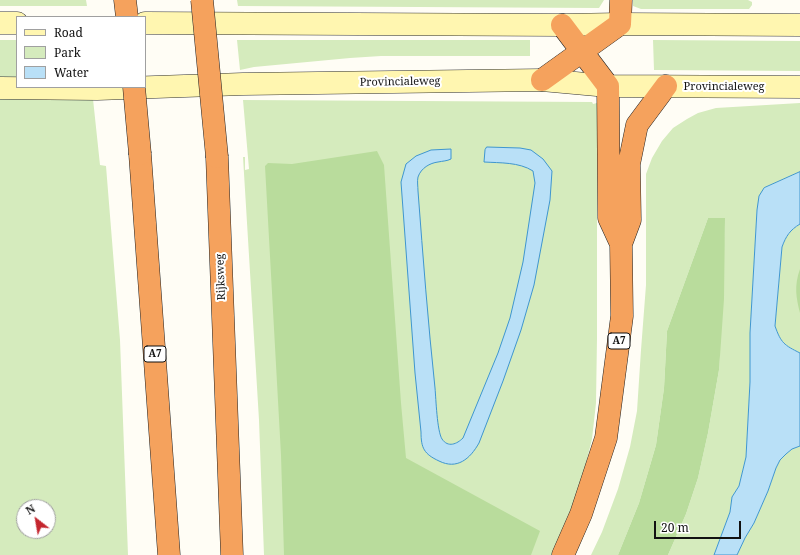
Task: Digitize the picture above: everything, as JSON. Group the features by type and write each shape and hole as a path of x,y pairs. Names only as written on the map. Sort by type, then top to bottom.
{"highway":[{"path":"125,0 127,16"},
{"name":"Rijksweg","path":"202,0 216,157 232,555"},
{"path":"542,80 620,24 621,0"},
{"path":"562,25 608,86"},
{"name":"A7","path":"608,86 609,218 621,244"},
{"name":"A7","path":"563,555 580,514 606,438 622,316 621,244 630,220 629,164 638,125 666,86"},
{"name":"A7","path":"134,88 169,555"}],"main road":[{"path":"0,23 16,23"},
{"path":"146,23 800,25"},
{"name":"Provincialeweg","path":"146,87 243,84 542,80 608,86 800,87"},
{"name":"Provincialeweg","path":"0,88 126,88"}],"green space":[{"path":"0,0 86,0 87,6 0,6"},
{"path":"237,0 604,0 599,8 238,6"},
{"path":"633,0 748,0 752,2 752,5 749,9 641,9 633,6"},
{"path":"0,40 16,40 16,79 0,78"},
{"path":"237,40 530,40 530,56 381,56 254,67 240,70"},
{"path":"653,40 800,41 800,71 654,70"},
{"path":"0,99 93,99 100,165 106,166 120,340 128,555 0,555"},
{"path":"243,100 597,103 596,403 592,439 577,500 554,555 264,555 259,420 243,157 245,157 245,170 249,169"},
{"path":"800,103 800,172 764,188 757,210 750,333 750,382 746,457 739,486 732,497 730,512 714,555 668,555 686,514 698,478 708,433 719,370 725,219 708,218 667,331 664,388 656,445 639,503 618,555 591,555 602,532 618,489 630,447 637,411 646,285 646,174 652,158 662,141 673,128 698,113 716,108"},
{"path":"377,151 384,165 406,458 540,531 531,555 284,555 281,455 265,166 268,163 292,164"},
{"path":"708,218 725,218 724,299 719,370 708,433 698,478 686,514 668,555 618,555 639,503 656,445 664,388 667,331"},
{"path":"800,224 800,353 790,348 781,340 775,326 782,247 789,234"},
{"path":"800,269 800,313 796,291"},
{"path":"800,446 800,555 737,555 754,523 780,460 792,449"}],"water":[{"path":"487,147 520,148 531,150 543,159 552,171 550,200 534,285 521,330 503,381 479,443 467,458 452,464 439,461 430,456 424,450 422,442 415,373 401,182 406,164 416,156 431,150 451,149 451,159 426,166 419,174 418,182 438,422 442,439 444,442 452,444 463,438 498,353 510,318 523,262 535,183 533,171 528,168 509,164 484,162 485,150"},
{"path":"800,172 800,224 789,234 782,247 775,326 781,340 790,348 800,353 800,446 792,449 780,460 754,523 737,555 714,555 730,512 732,497 739,486 746,457 750,382 750,333 759,196 764,188"}]}
